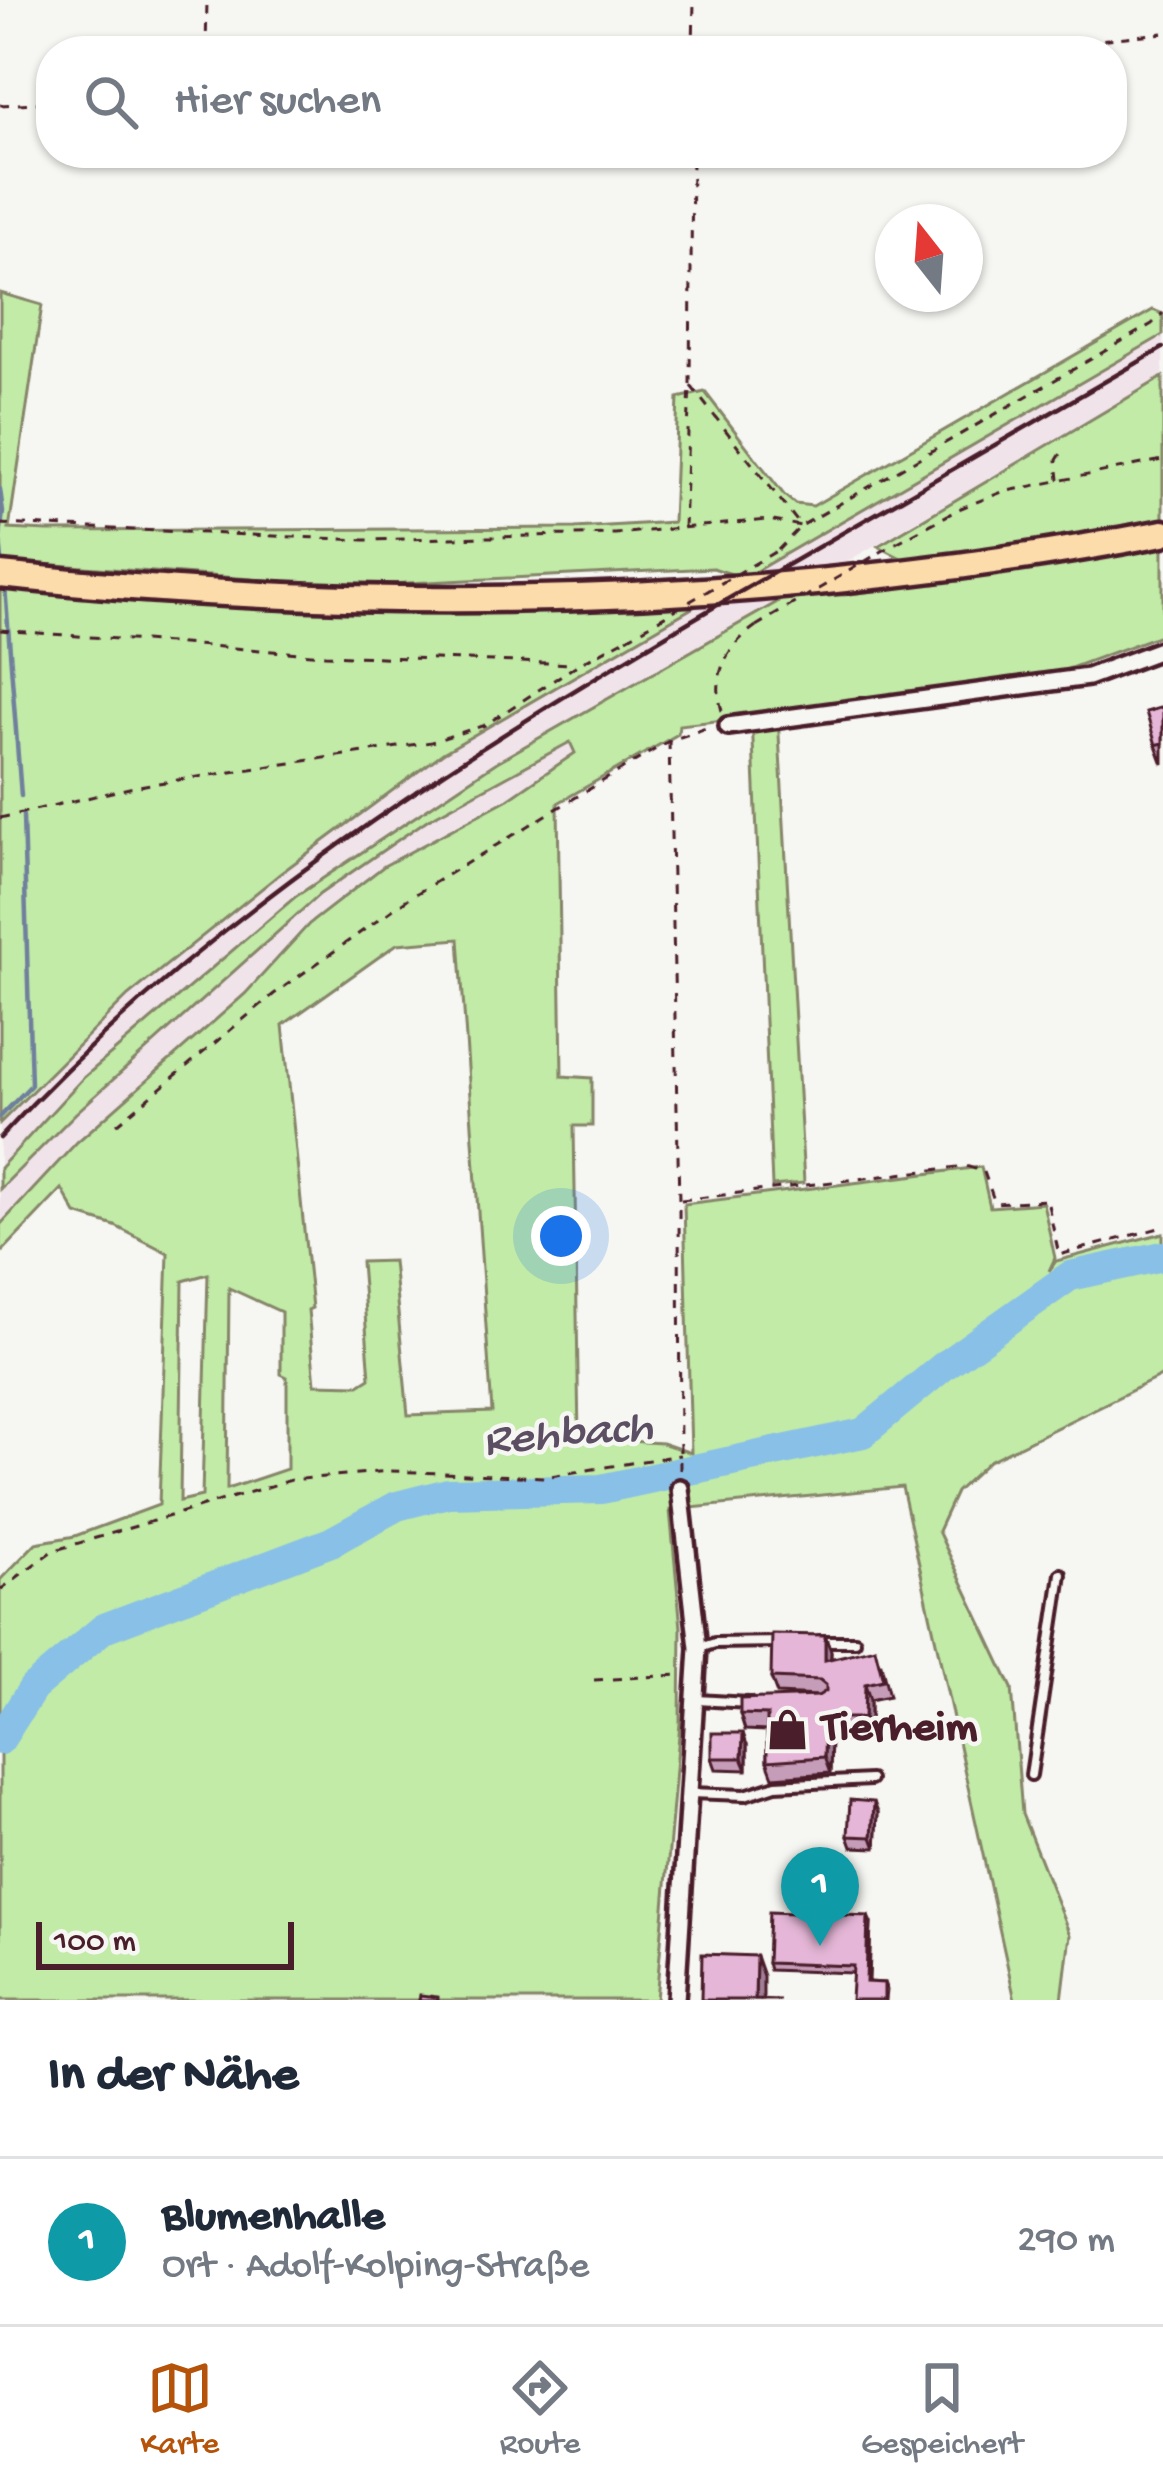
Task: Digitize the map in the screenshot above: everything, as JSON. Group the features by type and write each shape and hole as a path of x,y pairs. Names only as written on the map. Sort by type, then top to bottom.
{"main road":[{"path":"0,575 316,597 566,598 869,577 1163,533"}],"street":[{"path":"728,725 1088,677 1163,649"},
{"path":"676,2000 698,1673 680,1488"}],"lane":[{"path":"1031,1775 1061,1574"},
{"path":"808,1642 855,1641"},
{"path":"698,1648 715,1643 785,1642"},
{"path":"697,1700 760,1703"},
{"path":"689,1792 745,1795 776,1784 870,1780"}],"path":[{"path":"206,36 207,0"},
{"path":"693,36 694,0"},
{"path":"1127,37 1163,33"},
{"path":"0,105 36,103"},
{"path":"684,530 692,168"},
{"path":"0,818 138,786 430,742 485,725 577,664 778,550 801,526 1152,324 1163,313"},
{"path":"690,384 801,526"},
{"path":"1059,480 1058,460 1064,449"},
{"path":"117,1124 274,994 391,911 669,741 702,728 728,725 718,697 721,665 732,647 756,626 896,543 989,496 1163,460"},
{"path":"0,524 364,541 684,530 768,520 801,526"},
{"path":"0,630 325,655 577,664"},
{"path":"0,1590 52,1551 291,1480 390,1471 544,1477 680,1456 669,741"},
{"path":"679,1201 966,1166 988,1177 995,1203 1047,1200 1059,1255 1163,1227"},
{"path":"594,1680 698,1673"}],"shaded area":[{"path":"1163,335 1163,377 685,656 596,720 586,756 384,866 309,924 245,994 77,1142 0,1225 0,1123 128,996 281,873 443,753"}],"green space":[{"path":"0,293 42,305 9,529 48,531 575,528 673,522 678,398 705,392 784,495 795,504 813,506 1153,310 1163,314 1163,335 744,578 713,568 348,586 0,561"},
{"path":"1163,377 1163,521 929,560 903,559 878,546"},
{"path":"1163,546 1163,634 1052,675 778,716 804,1183 772,1186 752,717 679,725 678,734 558,803 562,1076 592,1078 592,1126 574,1126 579,1438 662,1443 691,1453 684,1204 981,1167 990,1207 1043,1203 1055,1258 1049,1271 1056,1261 1163,1233 1163,1375 989,1461 956,1492 938,1531 1012,1688 1022,1814 1070,1935 1062,2000 1015,2000 902,1487 670,1510 681,1628 680,1723 656,2000 0,2000 0,1580 36,1543 75,1536 159,1505 168,1253 115,1226 76,1214 62,1189 0,1254 0,1225 77,1142 245,994 309,924 384,866 508,799 575,753 570,742 427,820 320,894 76,1113 0,1189 0,1168 83,1078 295,897 497,762 795,592 844,595","holes":["459,939 492,1412 408,1415 393,1261 361,1262 370,1378 359,1385 315,1384 308,1310 312,1308 283,1025 397,944","208,1274 202,1496 180,1501 183,1281","229,1288 281,1312 287,1469 227,1489"]},
{"path":"0,584 330,607 699,604 443,753 281,873 128,996 0,1123"}],"building":[{"path":"1163,707 1163,743 1156,745 1146,712"},
{"path":"772,1634 825,1635 825,1660 875,1648 883,1680 865,1684 864,1718 825,1718 824,1757 767,1761 767,1715 740,1714 740,1699 818,1696 826,1691 820,1680 771,1678"},
{"path":"712,1733 743,1733 742,1758 712,1758"},
{"path":"850,1800 874,1802 872,1837 848,1836"},
{"path":"769,1912 868,1916 866,1982 884,1983 884,2000 851,2000 853,1966 767,1963"},
{"path":"702,1954 756,1956 755,1999 780,2000 701,2000"}],"waterway":[{"path":"0,489 0,537"},
{"path":"0,540 3,569"},
{"path":"5,586 21,796"},
{"path":"0,1117 31,1085 23,816"},
{"name":"Rehbach","path":"0,1740 33,1688 104,1628 331,1542 397,1506 448,1493 601,1489 863,1433 945,1365 1070,1276 1163,1256"}],"railway":[{"path":"0,1138 162,982 250,911 433,780 624,660 1163,348"}],"place":[{"name":"Tierheim","path":"788,1729"},
{"name":"Blumenhalle","path":"820,1946"}]}
